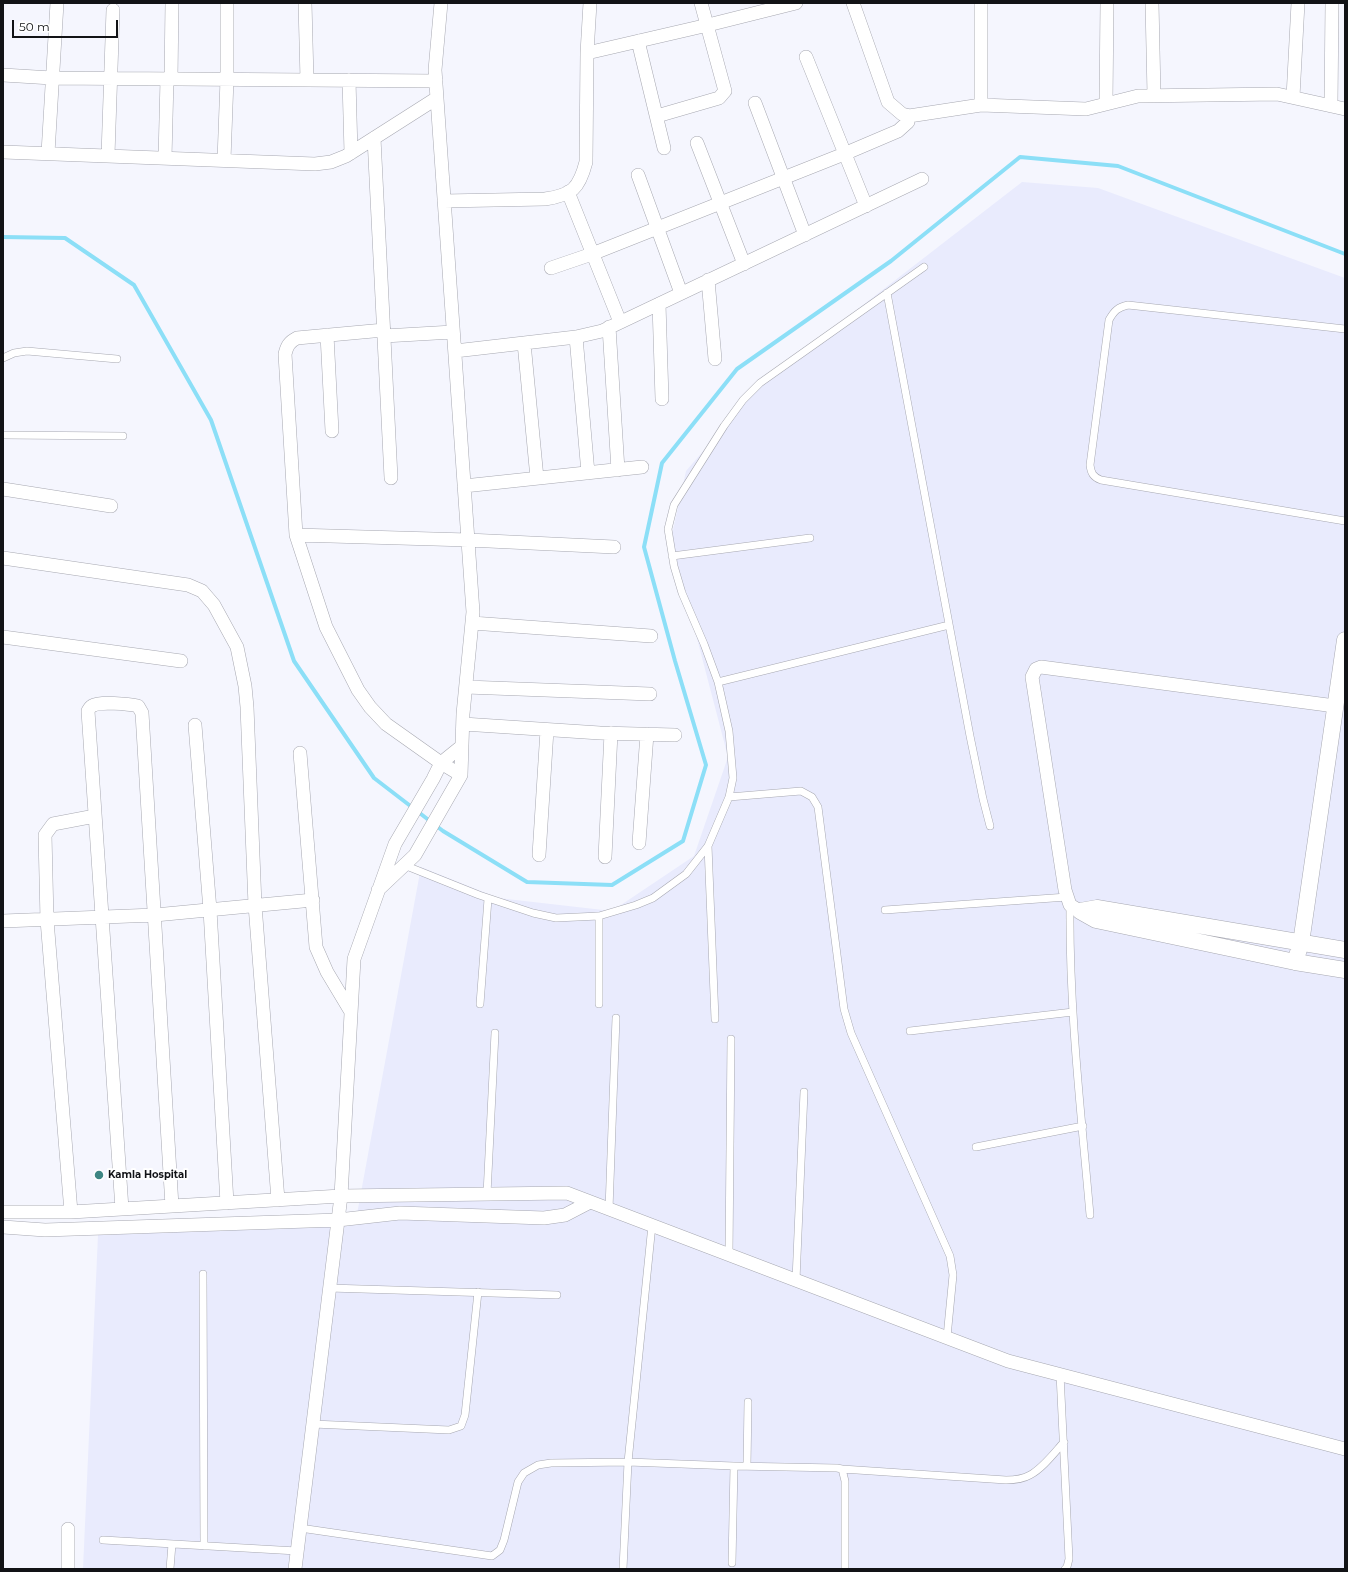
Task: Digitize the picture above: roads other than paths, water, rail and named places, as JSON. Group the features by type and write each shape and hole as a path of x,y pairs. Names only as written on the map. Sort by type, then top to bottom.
{"street":[{"path":"48,153 57,3"},
{"path":"165,158 172,3"},
{"path":"224,160 227,79 227,3"},
{"path":"306,3 307,80"},
{"path":"378,890 415,855 461,775 463,724 473,612 435,70 441,3"},
{"path":"444,201 545,199 560,197 574,189 582,178 586,162 587,53 590,3"},
{"path":"657,116 719,98 725,91 701,3"},
{"path":"587,53 796,3"},
{"path":"853,3 888,102 902,114 909,116 981,105 1086,109 1138,96 1154,95 1277,94 1345,109"},
{"path":"980,3 981,105"},
{"path":"1106,104 1107,3"},
{"path":"1152,3 1154,95"},
{"path":"1293,97 1298,3"},
{"path":"1331,106 1332,3"},
{"path":"108,156 113,10"},
{"path":"638,41 664,148"},
{"path":"806,57 866,206"},
{"path":"3,76 110,79 436,81"},
{"path":"349,80 351,153"},
{"path":"3,152 315,164 331,162 351,153 437,98"},
{"path":"755,103 804,235"},
{"path":"552,268 592,254 844,154 898,131 908,122 909,116"},
{"path":"374,138 391,478"},
{"path":"697,143 744,264"},
{"path":"638,175 681,293"},
{"path":"455,351 576,337 602,331 922,179"},
{"path":"568,192 592,254 614,325 618,470"},
{"path":"708,280 715,359"},
{"path":"659,304 662,399"},
{"path":"453,332 327,335 296,338 286,347 285,354 296,535 326,627 358,690 370,707 386,724 440,763 461,775"},
{"path":"327,335 332,430"},
{"path":"576,337 588,473"},
{"path":"524,343 537,478"},
{"path":"464,486 642,467"},
{"path":"3,489 110,506"},
{"path":"296,535 468,540 614,547"},
{"path":"3,558 188,585 202,591 214,605 237,647 245,686 247,708 255,905 278,1200"},
{"path":"472,623 651,636"},
{"path":"3,637 181,662"},
{"path":"1295,962 1301,943 1345,640"},
{"path":"1335,706 1041,667 1036,669 1032,676 1072,905 1096,920 1295,962 1345,970"},
{"path":"466,687 650,694"},
{"path":"122,1209 88,711 91,706 96,704 129,704 138,706 142,713 172,1206"},
{"path":"463,724 610,734 675,735"},
{"path":"195,725 210,910 227,1203"},
{"path":"539,855 547,730"},
{"path":"605,857 610,734"},
{"path":"639,842 647,734"},
{"path":"295,1569 341,1196 354,959 395,844 433,779 440,763 462,746"},
{"path":"300,753 316,947 320,957 351,1012"},
{"path":"71,1212 47,920 45,835 53,824 95,816"},
{"path":"3,921 155,915 312,900"},
{"path":"1072,905 1345,950"},
{"path":"3,1212 71,1212 341,1196 567,1193 1008,1360 1345,1448"},
{"path":"3,1227 45,1230 338,1220 400,1213 544,1218 565,1214 590,1202"},
{"path":"68,1529 68,1569"}],"lane":[{"path":"404,865 488,899 533,913 556,918 600,916 636,905 653,898 686,874 708,846 729,797 733,778 729,731 718,682 704,644 682,593 674,566 668,529 674,505 724,426 743,400 760,383 924,267"},
{"path":"887,293 949,625 983,799 990,826"},
{"path":"1345,329 1128,305 1120,307 1114,312 1109,320 1090,465 1091,473 1096,478 1101,480 1345,521"},
{"path":"3,358 14,353 27,351 117,359"},
{"path":"3,435 123,436"},
{"path":"672,556 810,538"},
{"path":"718,682 949,625"},
{"path":"729,797 800,791 812,797 818,807 844,1009 850,1033 950,1256 953,1276 947,1337"},
{"path":"708,846 715,1019"},
{"path":"480,1004 488,899"},
{"path":"885,910 1072,905 1069,943 1073,1012 1090,1215"},
{"path":"599,1004 600,916"},
{"path":"910,1031 1073,1012"},
{"path":"609,1209 616,1018"},
{"path":"487,1194 494,1033"},
{"path":"729,1254 731,1039"},
{"path":"796,1280 804,1092"},
{"path":"976,1147 1083,1126"},
{"path":"623,1569 628,1462 652,1225"},
{"path":"203,1274 204,1546"},
{"path":"329,1288 558,1295"},
{"path":"313,1424 449,1430 461,1426 465,1415 478,1292"},
{"path":"1060,1374 1069,1559 1065,1569"},
{"path":"747,1466 748,1402"},
{"path":"300,1528 492,1556 500,1550 504,1540 518,1482 524,1473 538,1465 552,1463 628,1462 837,1468 1006,1480 1030,1476 1038,1470 1064,1442"},
{"path":"732,1563 734,1466"},
{"path":"842,1469 845,1481 845,1569"},
{"path":"103,1540 297,1551"},
{"path":"170,1569 172,1544"}],"waterway":[{"path":"3,237 65,238 134,285 211,420 294,661 374,778 443,831 527,882 612,885 683,841 706,765 675,661 644,547 662,463 737,369 891,261 1020,157 1118,166 1345,254"}],"place":[{"name":"Kamla Hospital","path":"99,1175"}]}
